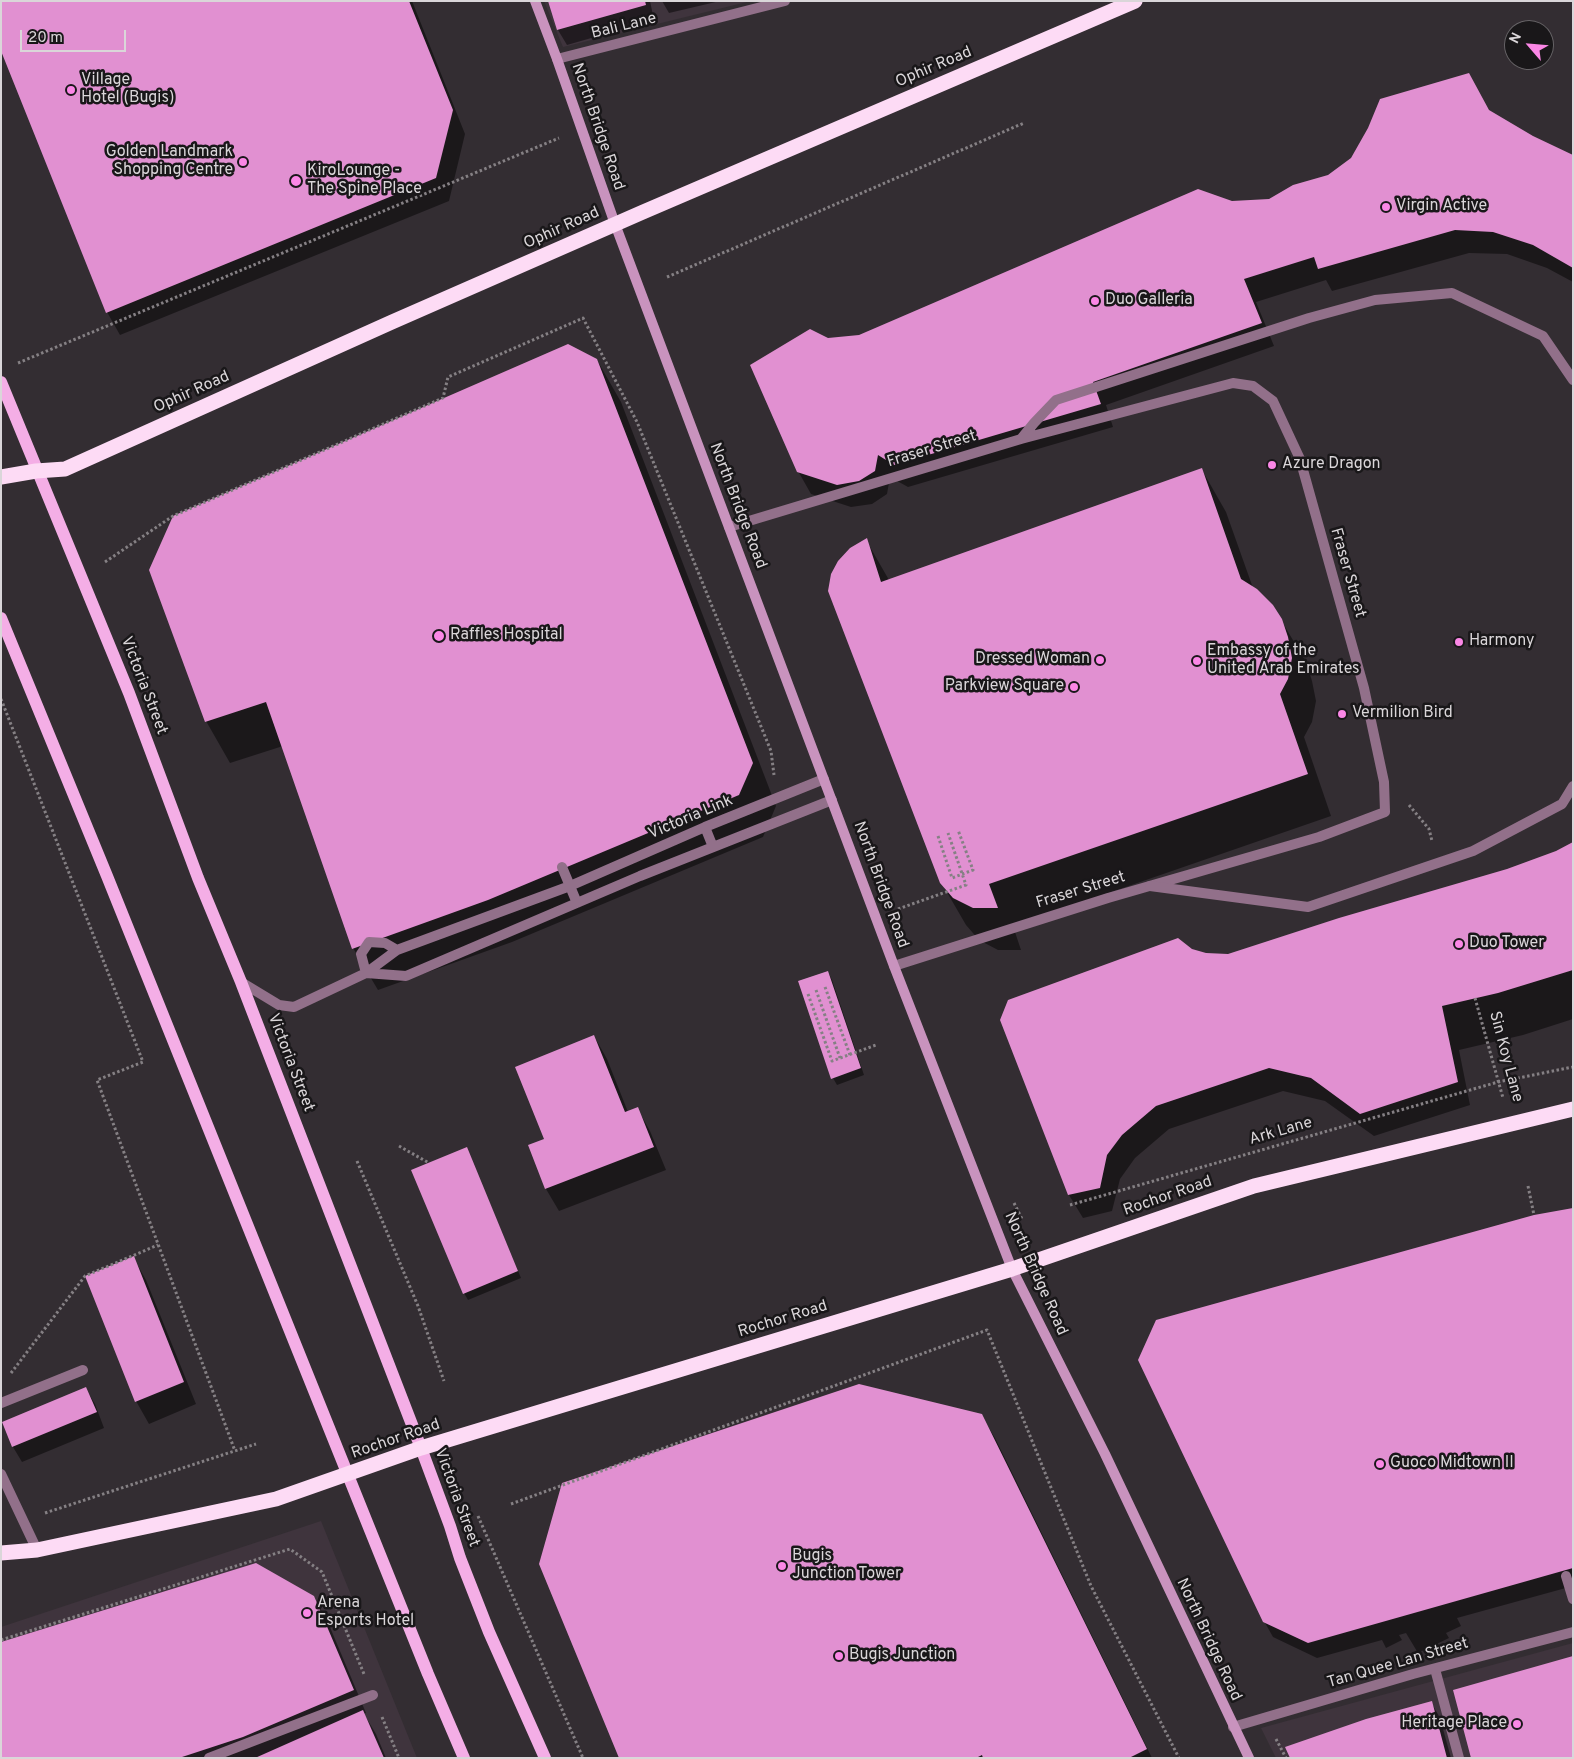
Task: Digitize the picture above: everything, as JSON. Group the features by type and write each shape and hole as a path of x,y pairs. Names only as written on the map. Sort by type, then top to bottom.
{"highway":[{"name":"Ophir Road","path":"1,477 36,471 65,469 615,224 1135,1"},
{"name":"Rochor Road","path":"1,1553 37,1550 276,1499 421,1448 1012,1269 1254,1186 1573,1109"}],"main road":[{"name":"North Bridge Road","path":"535,1 615,224 894,966 1012,1269 1105,1454 1248,1758"},
{"name":"Victoria Street","path":"1,382 36,471 129,693 198,878 242,982 421,1448 460,1558 489,1632 545,1758"},
{"path":"1,618 111,885 428,1674 464,1758"}],"street":[{"name":"Bali Lane","path":"557,59 785,1"},
{"path":"1021,439 1056,400 1309,318 1375,300 1452,293 1543,336 1573,380"},
{"name":"Fraser Street","path":"730,528 1021,439 1233,383 1253,386 1273,401 1300,459 1364,688 1384,782 1385,812 1319,837 1150,886 894,966"},
{"name":"Victoria Link","path":"242,982 278,1005 294,1007 366,973 397,950 570,886 705,827 824,779"},
{"path":"1150,886 1308,907 1473,851 1562,804 1573,786"},
{"name":"Victoria Link","path":"366,973 406,976 577,903 832,800"},
{"path":"705,827 713,847"},
{"path":"562,867 577,903"},
{"path":"366,973 361,954 369,942 385,943 397,950"},
{"path":"1,1403 83,1370"},
{"path":"1,1474 37,1550"},
{"path":"1566,1576 1573,1600"},
{"name":"Tan Quee Lan Street","path":"1232,1727 1435,1668 1573,1632"},
{"path":"1435,1668 1459,1758"},
{"path":"209,1758 224,1756 373,1695"}],"path":[{"path":"667,277 1024,123"},
{"path":"18,363 568,134"},
{"path":"105,562 173,516 443,398 448,377 583,318 637,422 771,751 774,782"},
{"path":"1,699 143,1062 97,1080 235,1451"},
{"path":"1404,800 1428,829 1433,845"},
{"path":"938,836 952,878 973,870 958,830"},
{"path":"891,912 966,885 948,833"},
{"path":"825,987 850,1055"},
{"path":"816,990 840,1058"},
{"path":"808,994 832,1061 876,1045"},
{"name":"Sin Koy Lane","path":"1476,998 1510,1124"},
{"name":"Ark Lane","path":"1070,1205 1498,1082 1573,1067"},
{"path":"399,1146 429,1163"},
{"path":"357,1161 418,1306 444,1381"},
{"path":"1528,1186 1534,1215"},
{"path":"7,1377 85,1276 158,1245"},
{"path":"511,1504 987,1330 1091,1586 1179,1758"},
{"path":"23,1520 256,1444"},
{"path":"478,1516 583,1758"},
{"path":"1,1640 290,1548 322,1572 399,1758"},
{"path":"1274,1736 1286,1758"}],"shaded area":[{"path":"544,1 751,1 563,47"},
{"path":"321,1521 417,1758 1,1758 1,1627"},
{"path":"1573,1643 1573,1758 1276,1758 1261,1728"}],"building":[{"name":"Golden Landmark Shopping Centre","path":"1,1 409,1 453,110 436,178 106,313 1,51"},
{"path":"548,1 645,1 646,5 557,30"},
{"name":"Duo Galleria","path":"1469,73 1489,110 1533,136 1573,155 1573,268 1533,245 1493,232 1455,230 1318,269 1314,257 1244,279 1262,323 1093,382 1101,404 894,465 878,455 875,471 859,481 837,485 797,472 750,365 810,329 828,338 859,335 1198,189 1232,201 1269,199 1293,185 1328,175 1351,158 1368,128 1380,99"},
{"name":"Raffles Hospital","path":"568,344 597,359 753,763 739,795 488,900 352,949 266,702 205,722 149,570 173,516"},
{"name":"Parkview Square","path":"1202,468 1241,579 1257,589 1273,605 1282,619 1292,658 1288,679 1280,694 1308,774 989,884 998,908 973,908 953,898 940,883 828,591 831,574 838,561 850,548 867,538 881,582"},
{"path":"1573,842 1573,970 1498,993 1442,1006 1458,1082 1360,1114 1311,1078 1269,1068 1156,1106 1122,1135 1107,1155 1100,1188 1068,1195 1000,1020 1008,1000 1178,938 1192,949 1206,953 1228,954 1339,918 1507,869 1556,851"},
{"path":"828,971 861,1068 831,1079 798,981"},
{"path":"594,1035 625,1112 638,1107 654,1147 545,1189 528,1145 544,1139 515,1067"},
{"path":"467,1147 518,1271 463,1294 411,1170"},
{"name":"Guoco Midtown II","path":"1573,1208 1573,1568 1308,1643 1263,1622 1138,1360 1156,1320 1534,1215"},
{"path":"134,1256 184,1382 135,1402 85,1276"},
{"name":"Bugis Junction","path":"859,1384 982,1414 1147,1749 1129,1758 983,1758 982,1755 976,1758 619,1758 539,1564 562,1483"},
{"path":"86,1387 97,1412 12,1447 2,1422"},
{"path":"256,1563 314,1596 354,1690 243,1737 179,1758 1,1758 1,1642"},
{"name":"Heritage Place","path":"1573,1656 1573,1758 1471,1758 1453,1690"},
{"path":"1432,1701 1447,1758 1290,1758 1285,1747 1366,1719"},
{"path":"363,1710 384,1758 255,1758"}],"place":[{"name":"Village Hotel (Bugis)","path":"71,90"},
{"name":"Golden Landmark Shopping Centre","path":"243,162"},
{"name":"KiroLounge - The Spine Place","path":"296,181"},
{"name":"Virgin Active","path":"1386,207"},
{"name":"Duo Galleria","path":"1095,301"},
{"name":"Azure Dragon","path":"1272,465"},
{"name":"Raffles Hospital","path":"439,636"},
{"name":"Harmony","path":"1459,642"},
{"name":"Dressed Woman","path":"1100,660"},
{"name":"Embassy of the United Arab Emirates","path":"1197,661"},
{"name":"Parkview Square","path":"1074,687"},
{"name":"Vermilion Bird","path":"1342,714"},
{"name":"Duo Tower","path":"1459,944"},
{"name":"Guoco Midtown II","path":"1380,1464"},
{"name":"Bugis Junction Tower","path":"782,1566"},
{"name":"Arena Esports Hotel","path":"307,1613"},
{"name":"Bugis Junction","path":"839,1656"},
{"name":"Heritage Place","path":"1517,1724"}]}
